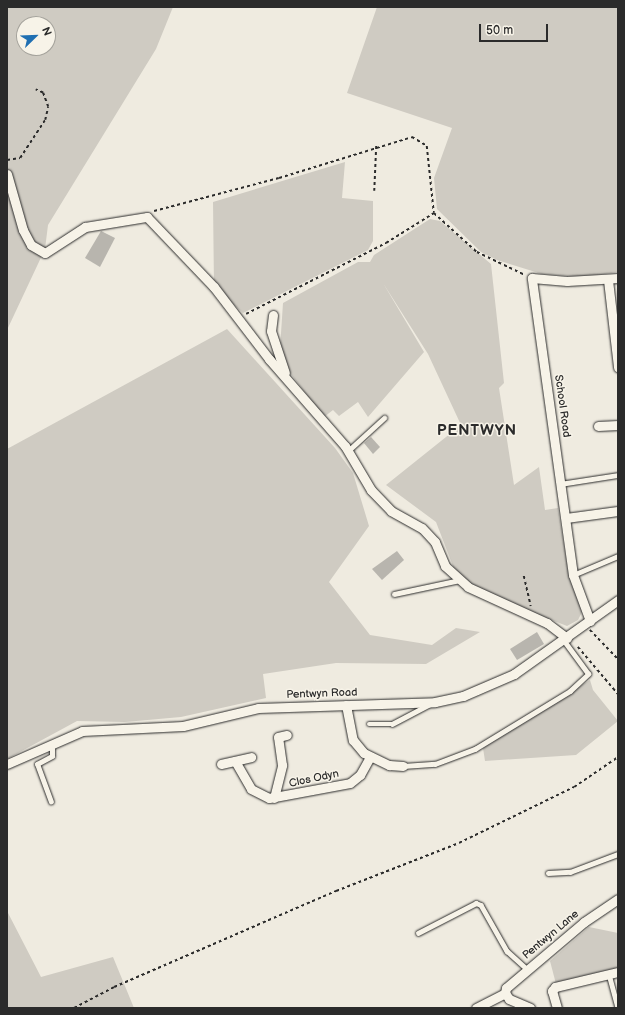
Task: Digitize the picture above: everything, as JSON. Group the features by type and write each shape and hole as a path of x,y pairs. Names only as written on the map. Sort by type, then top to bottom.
{"street":[{"path":"7,174 23,230 31,245 45,253 85,227 147,216 214,287 237,318 348,451 371,490 390,511 422,528 435,542 445,566 468,588 529,615 565,639"},
{"path":"532,278 608,280 618,278"},
{"name":"School Road","path":"532,278 573,575 587,623"},
{"path":"608,280 618,367"},
{"path":"273,315 271,331 276,352 285,373 314,406 315,412"},
{"path":"598,426 618,425"},
{"path":"566,518 618,511"},
{"name":"Pentwyn Road","path":"7,764 51,742 82,731 183,726 258,708 435,702 463,696 514,674 618,600"},
{"path":"346,705 353,740 370,757 389,765 403,766"},
{"name":"Clos Odyn","path":"274,798 282,765 278,737 287,735"},
{"path":"221,764 251,757"},
{"name":"Clos Odyn","path":"235,761 251,789 259,795 274,798 350,783 360,775 370,757"},
{"name":"Pentwyn Lane","path":"505,993 506,988 584,922 618,899"},
{"path":"557,1008 552,991 555,987 614,973"},
{"path":"476,1008 505,993 530,1008"}],"lane":[{"path":"348,451 384,418"},
{"path":"560,484 618,475"},
{"path":"573,575 618,556"},
{"path":"394,594 460,580"},
{"path":"403,766 435,764 475,749 570,691 588,674 565,639"},
{"path":"369,724 392,724 435,702"},
{"path":"51,742 52,756 37,764 51,802"},
{"path":"548,872 570,872 618,854"},
{"path":"418,933 476,903 481,905 507,951 528,970"},
{"path":"614,973 618,1008"}],"path":[{"path":"7,160 20,158 45,120 48,107 42,93 36,90"},
{"path":"142,216 279,178 376,146 412,136 427,146 434,213 478,252 532,278"},
{"path":"374,191 376,146"},
{"path":"237,318 386,243 434,213"},
{"path":"524,576 531,605 529,615"},
{"path":"587,623 618,659"},
{"path":"565,639 588,656 618,694"},
{"path":"74,1008 114,987 336,891 459,843 574,787 618,757"}],"shaded area":[{"path":"7,7 173,7 156,49 48,225 45,249 7,330"},
{"path":"377,7 618,7 618,272 584,277 542,274 497,260 481,252 437,209 434,178 452,128 347,93"},
{"path":"345,162 342,198 373,201 373,241 368,250 243,313 214,287 213,202"},
{"path":"430,219 440,221 491,264 504,383 499,388 514,485 539,467 545,510 558,508 569,576 583,610 578,620 567,626 477,591 456,574 436,522 386,485 461,425 428,354 383,283 424,352 368,417 358,402 339,416 333,410 324,417 287,369 280,348 283,303 358,262 370,262 374,255"},
{"path":"227,329 335,448 353,473 369,526 329,582 370,635 432,645 456,628 480,632 426,664 336,663 263,674 266,698 181,717 125,722 77,721 7,759 7,449"},
{"path":"590,680 593,690 618,721 576,755 485,761 483,748"},
{"path":"7,911 41,977 113,957 134,1008 7,1008"},
{"path":"589,927 618,933 618,969 556,984 550,961"}],"building":[{"path":"101,231 115,238 100,267 85,258"},
{"path":"371,437 380,447 373,454 364,443"},
{"path":"397,551 404,560 382,580 372,569"},
{"path":"537,632 544,644 517,660 510,649"}],"district":[{"name":"PENTWYN","path":"477,431"}]}
